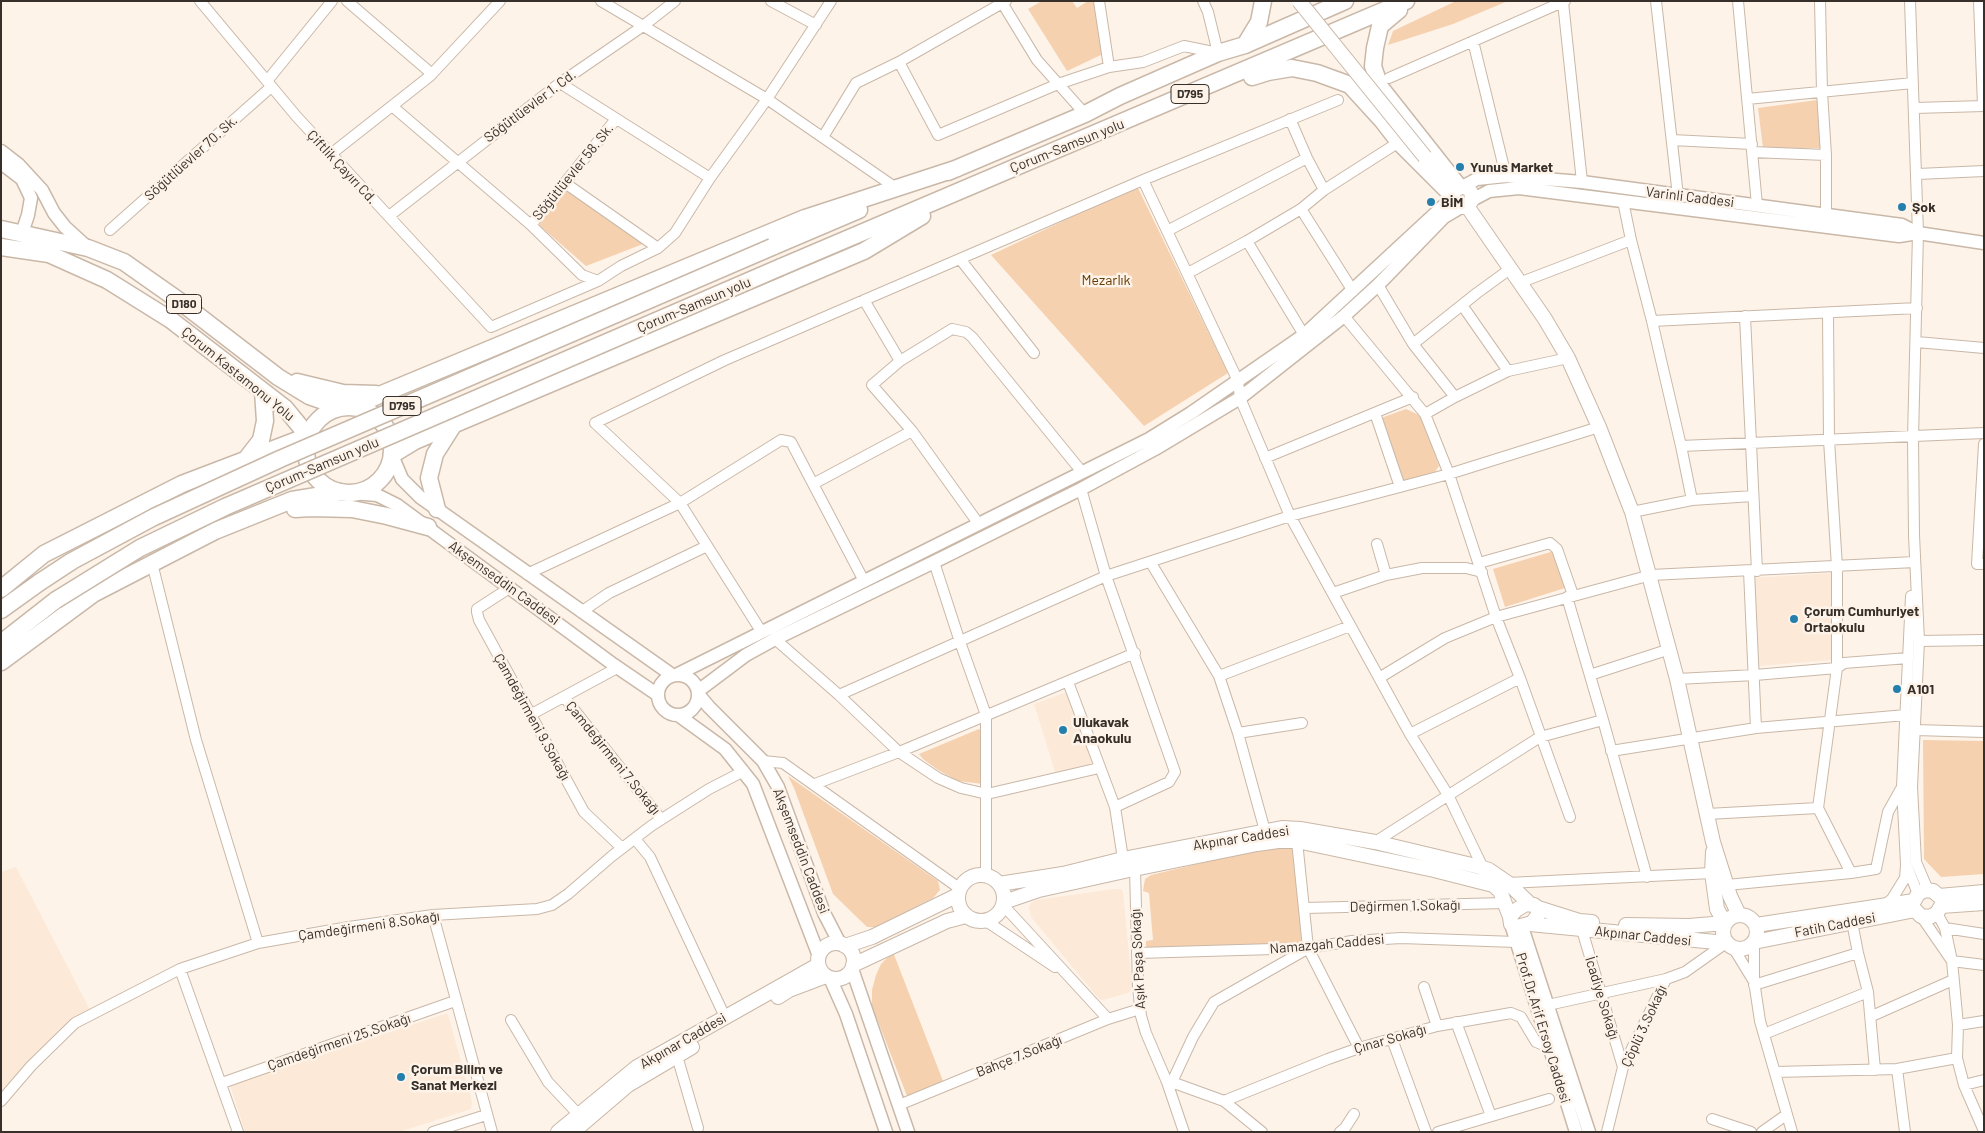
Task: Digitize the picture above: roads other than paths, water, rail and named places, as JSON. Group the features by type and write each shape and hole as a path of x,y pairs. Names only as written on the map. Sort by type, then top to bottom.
{"main road":[{"path":"1245,45 1259,22 1263,1"},
{"path":"1299,1 1425,158 1460,196"},
{"name":"Çorum-Samsun yolu","path":"1,610 72,561 154,517 280,459 1085,114 1120,96 1218,52 1245,45 1345,1"},
{"name":"Çorum-Samsun yolu","path":"1,642 56,600 140,548 225,507 1406,1"},
{"path":"1412,1 1380,26 1373,66 1380,87 1460,196 1545,319 1568,358 1599,427 1632,512 1651,575 1678,679 1713,842 1739,915"},
{"path":"1164,106 1268,72 1292,68 1317,73 1350,85 1399,142 1460,196"},
{"path":"341,492 327,487 316,478 308,465 305,450 308,436 314,423 325,413 338,408 353,406 381,395 805,218 958,168"},
{"path":"392,455 415,441 454,424 864,251 973,185"},
{"name":"Çorum Kastamonu Yolu","path":"1,229 88,248 124,262 178,300 278,377 309,396 329,403 353,406"},
{"name":"Çorum Kastamonu Yolu","path":"1,247 49,254 108,280 172,320 285,408 308,436"},
{"path":"278,377 343,393 381,395"},
{"path":"246,459 261,440 265,421 263,391"},
{"path":"1,662 93,594 215,531 292,500 341,492 355,493 369,488 380,480 388,468 392,455 392,441 387,428 378,417 366,410 353,406"},
{"path":"437,509 429,478 435,454 454,424"},
{"path":"1,590 44,554 182,484 308,436"},
{"path":"261,513 311,508 352,509 428,527"},
{"name":"Akpınar Caddesi","path":"999,884 1063,874 1123,859 1282,828 1300,829 1376,842 1462,861 1483,868 1508,883 1534,906 1579,921 1612,924 1690,926 1725,923"},
{"name":"Akpınar Caddesi","path":"1004,904 1039,890 1134,869 1257,844 1297,841 1349,851 1493,885 1500,891 1516,919 1582,930 1730,946"},
{"path":"1713,842 1712,873 1716,909 1725,923"},
{"path":"958,892 960,910 966,916 979,922 997,916 1004,904 1003,889 999,884 986,876 970,877 958,892 872,937 843,945 830,944 821,951 823,969 845,976 853,967 938,924 966,916"},
{"name":"Fatih Caddesi","path":"1754,942 1984,892"},
{"name":"Fatih Caddesi","path":"1756,925 1882,907 1927,903 1984,903"},
{"path":"1521,906 1534,906 1538,915 1516,919 1521,906"},
{"path":"1739,915 1748,917 1756,925 1757,931 1754,942 1746,949 1730,946 1722,930 1725,923 1732,916 1739,915"},
{"path":"843,945 852,952 853,967"},
{"name":"Akpınar Caddesi","path":"558,1132 637,1068 725,1017 823,969"},
{"name":"Akpınar Caddesi","path":"573,1132 628,1085 823,969"}],"street":[{"name":"Çiftlik Çayırı Cd.","path":"200,1 269,84 331,154 491,327 598,281"},
{"name":"Söğütlüevler 70. Sk.","path":"110,230 269,84 332,1"},
{"path":"347,1 432,74"},
{"path":"331,154 432,74 500,1"},
{"path":"601,1 767,99 896,188"},
{"name":"Söğütlüevler 1. Cd.","path":"389,216 560,83 643,26 675,1"},
{"path":"770,1 816,25"},
{"path":"392,106 531,225 582,275 598,281 621,266 658,248 675,233 710,178 767,99 831,1"},
{"path":"1099,1 1109,67"},
{"path":"899,62 938,136 1058,84 1109,67 1143,62 1184,46 1218,52 1208,12 1203,1"},
{"path":"1656,1 1678,196"},
{"path":"1738,1 1757,205"},
{"path":"1820,1 1822,92 1826,155 1826,214"},
{"path":"1882,907 1892,899 1905,878 1906,864 1902,787 1914,562 1913,438 1917,342 1918,233 1918,174 1910,1"},
{"path":"823,137 856,84 899,62 1003,2 1037,60 1085,114"},
{"path":"1389,78 1564,2 1582,182"},
{"path":"1915,108 1983,106 1980,7"},
{"path":"1473,41 1506,176"},
{"path":"560,83 710,178"},
{"path":"1747,99 1914,83"},
{"path":"761,631 680,502 594,423 726,360 864,300 1143,180 1338,100"},
{"name":"Söğütlüevler 58. Sk.","path":"531,225 616,119"},
{"path":"1290,119 1307,158 1324,190"},
{"path":"1672,140 1826,155"},
{"path":"1188,273 1247,242 1302,209 1324,190 1399,142"},
{"path":"1,151 19,165 42,190 54,213 65,227 88,248"},
{"path":"1167,231 1307,158"},
{"path":"1,163 22,179 31,198 22,233"},
{"path":"1918,174 1984,171"},
{"name":"Varinli Caddesi","path":"1460,196 1477,179 1506,176 1582,182 1902,225 1918,233"},
{"path":"1143,180 1238,381 1240,398 1290,516 1410,734 1448,795 1483,868"},
{"path":"565,183 658,248"},
{"name":"Varinli Caddesi","path":"1460,196 1519,188 1899,236 1918,233 1984,243"},
{"path":"1460,196 1444,217 1378,285 1344,316 1240,398 1155,449 1081,488 746,655 698,692 693,708 678,715 668,712 658,700 660,685 675,675 1149,439 1304,335 1460,196"},
{"path":"1623,201 1692,500"},
{"path":"1302,209 1353,291"},
{"path":"1519,283 1631,240"},
{"path":"1247,242 1304,335"},
{"path":"960,259 1034,353"},
{"path":"1413,344 1462,304 1510,269"},
{"path":"1378,285 1413,344 1455,397"},
{"path":"864,300 900,361"},
{"path":"1462,304 1508,371"},
{"path":"1652,321 1917,308"},
{"path":"1828,313 1829,440 1837,567 1837,668 1818,808 1851,873"},
{"path":"1344,316 1413,397 1425,414 1449,474 1496,617 1570,818"},
{"path":"1745,316 1752,496 1756,728"},
{"path":"978,523 912,431 872,385 900,361 952,329 966,332 1082,472"},
{"path":"1917,342 1984,348"},
{"path":"1425,414 1508,371 1568,358"},
{"path":"1266,458 1413,397"},
{"path":"1375,413 1400,487"},
{"path":"839,695 1106,576 1151,563 1290,516 1449,474 1599,427"},
{"path":"814,484 912,431"},
{"path":"1681,446 1913,438 1984,433"},
{"path":"527,574 680,502 780,440 791,442 864,581"},
{"path":"1984,444 1977,564 1984,564"},
{"name":"Akşemseddin Caddesi","path":"392,455 402,479 420,497 527,574 675,675"},
{"path":"1081,488 1106,576 1135,653 1175,772 1170,782 1115,807"},
{"name":"Akşemseddin Caddesi","path":"341,492 377,495 397,505 511,587 617,668 658,695"},
{"path":"1632,512 1692,500 1752,496"},
{"path":"1333,594 1386,575 1422,568 1480,568 1550,543 1557,549 1646,877"},
{"path":"1377,544 1386,575"},
{"path":"582,612 609,593 707,546"},
{"path":"934,562 986,715 986,876"},
{"path":"1379,678 1445,638 1496,617 1651,575 1914,562"},
{"path":"1914,562 1919,641 1912,787 1916,862 1927,903 1945,928 1952,961 1958,1025 1957,1058 1964,1085 1984,1131"},
{"path":"152,563 196,740 258,943"},
{"path":"1151,563 1219,676 1238,733 1265,831"},
{"name":"Çamdeğirmeni 9.Sokağı","path":"511,587 478,608 476,612 584,812 622,848"},
{"path":"1219,676 1350,626"},
{"path":"775,639 839,695 899,752 938,778 961,788 986,794 1099,768"},
{"path":"1919,641 1984,640"},
{"path":"1590,675 1670,649"},
{"path":"815,784 899,752 1135,653"},
{"path":"1678,679 1837,668 1844,663 1908,658"},
{"path":"530,715 617,668"},
{"path":"675,675 691,679 698,692"},
{"path":"1410,734 1520,678"},
{"path":"1068,682 1115,807 1123,859"},
{"name":"Akşemseddin Caddesi","path":"698,692 709,707 763,761 778,787 824,913 843,945"},
{"name":"Çamdeğirmeni 7.Sokağı","path":"564,697 661,819"},
{"name":"Akşemseddin Caddesi","path":"678,715 725,749 753,784 823,969 846,1014 886,1132"},
{"path":"1611,750 1756,728 1906,715"},
{"path":"1376,842 1540,737 1603,720"},
{"path":"1238,733 1302,723"},
{"path":"1915,730 1984,732"},
{"path":"763,761 783,763 815,784 958,892"},
{"name":"Çamdeğirmeni 8.Sokağı","path":"1,1101 32,1066 75,1023 180,969 258,943 349,927 433,915 537,909 552,905 661,819 744,771"},
{"path":"1727,884 1851,873 1876,868 1888,812 1902,787"},
{"path":"1707,814 1818,808"},
{"path":"635,839 650,857 725,1017"},
{"path":"1297,841 1308,948 1359,1048"},
{"path":"1906,864 1927,903 1952,961"},
{"name":"Aşık Paşa Sokağı","path":"1134,869 1140,1009 1146,1032 1169,1080 1184,1132"},
{"path":"1508,883 1712,873"},
{"path":"1004,904 1108,1019"},
{"name":"Değirmen 1.Sokağı","path":"1305,908 1516,919"},
{"path":"433,915 492,1132"},
{"name":"Prof.Dr.Arif Ersoy Caddesi","path":"1516,919 1516,942 1576,1132"},
{"name":"Prof.Dr.Arif Ersoy Caddesi","path":"1516,919 1548,1005 1589,1132"},
{"path":"986,921 1068,976"},
{"path":"1852,922 1872,1016 1875,1070"},
{"path":"1945,928 1984,934"},
{"name":"İcadiye Sokağı","path":"1582,930 1624,1067"},
{"name":"Namazgah Caddesi","path":"1137,953 1308,948 1352,941 1401,938 1516,942"},
{"path":"1754,942 1754,983 1760,1021 1792,1132"},
{"path":"1548,1005 1666,979 1685,972 1730,946 1754,983"},
{"path":"1262,1132 1224,1101 1169,1080 1214,1002 1308,948"},
{"path":"1754,983 1858,953"},
{"path":"1952,961 1984,965"},
{"path":"853,967 908,1132"},
{"path":"180,969 238,1132"},
{"name":"Çöplü 3.Sokağı","path":"1607,1132 1624,1067 1666,979"},
{"path":"1872,1016 1953,980"},
{"path":"1424,987 1437,1026"},
{"path":"1764,1034 1868,992"},
{"name":"Çamdeğirmeni 25.Sokağı","path":"222,1083 455,1001"},
{"name":"Bahçe 7.Sokağı","path":"900,1105 1108,1019 1140,1009"},
{"name":"Çınar Sokağı","path":"1224,1101 1328,1058 1456,1022 1511,1013 1516,1014 1521,1017 1536,1042 1549,1047"},
{"path":"511,1020 548,1082 578,1114"},
{"path":"1958,1025 1984,1021"},
{"path":"1456,1022 1491,1116"},
{"path":"1392,1039 1426,1132"},
{"path":"677,1056 698,1128"},
{"path":"1775,1072 1897,1069 1957,1058"},
{"path":"1897,1069 1904,1132"},
{"path":"1964,1085 1984,1080"},
{"path":"1438,1132 1549,1099"},
{"path":"1340,1132 1354,1114"},
{"path":"433,1132 486,1115"},
{"path":"1762,1132 1786,1115"},
{"path":"1712,1119 1751,1132"}],"place":[{"name":"Yunus Market","path":"1460,167"},
{"name":"BİM","path":"1431,202"},
{"name":"Şok","path":"1902,207"},
{"name":"Çorum Cumhuriyet Ortaokulu","path":"1794,619"},
{"name":"A101","path":"1897,689"},
{"name":"Ulukavak Anaokulu","path":"1063,730"},
{"name":"Çorum Bilim ve Sanat Merkezi","path":"401,1077"}],"park label":[{"name":"Mezarlık","path":"1106,280"}]}
